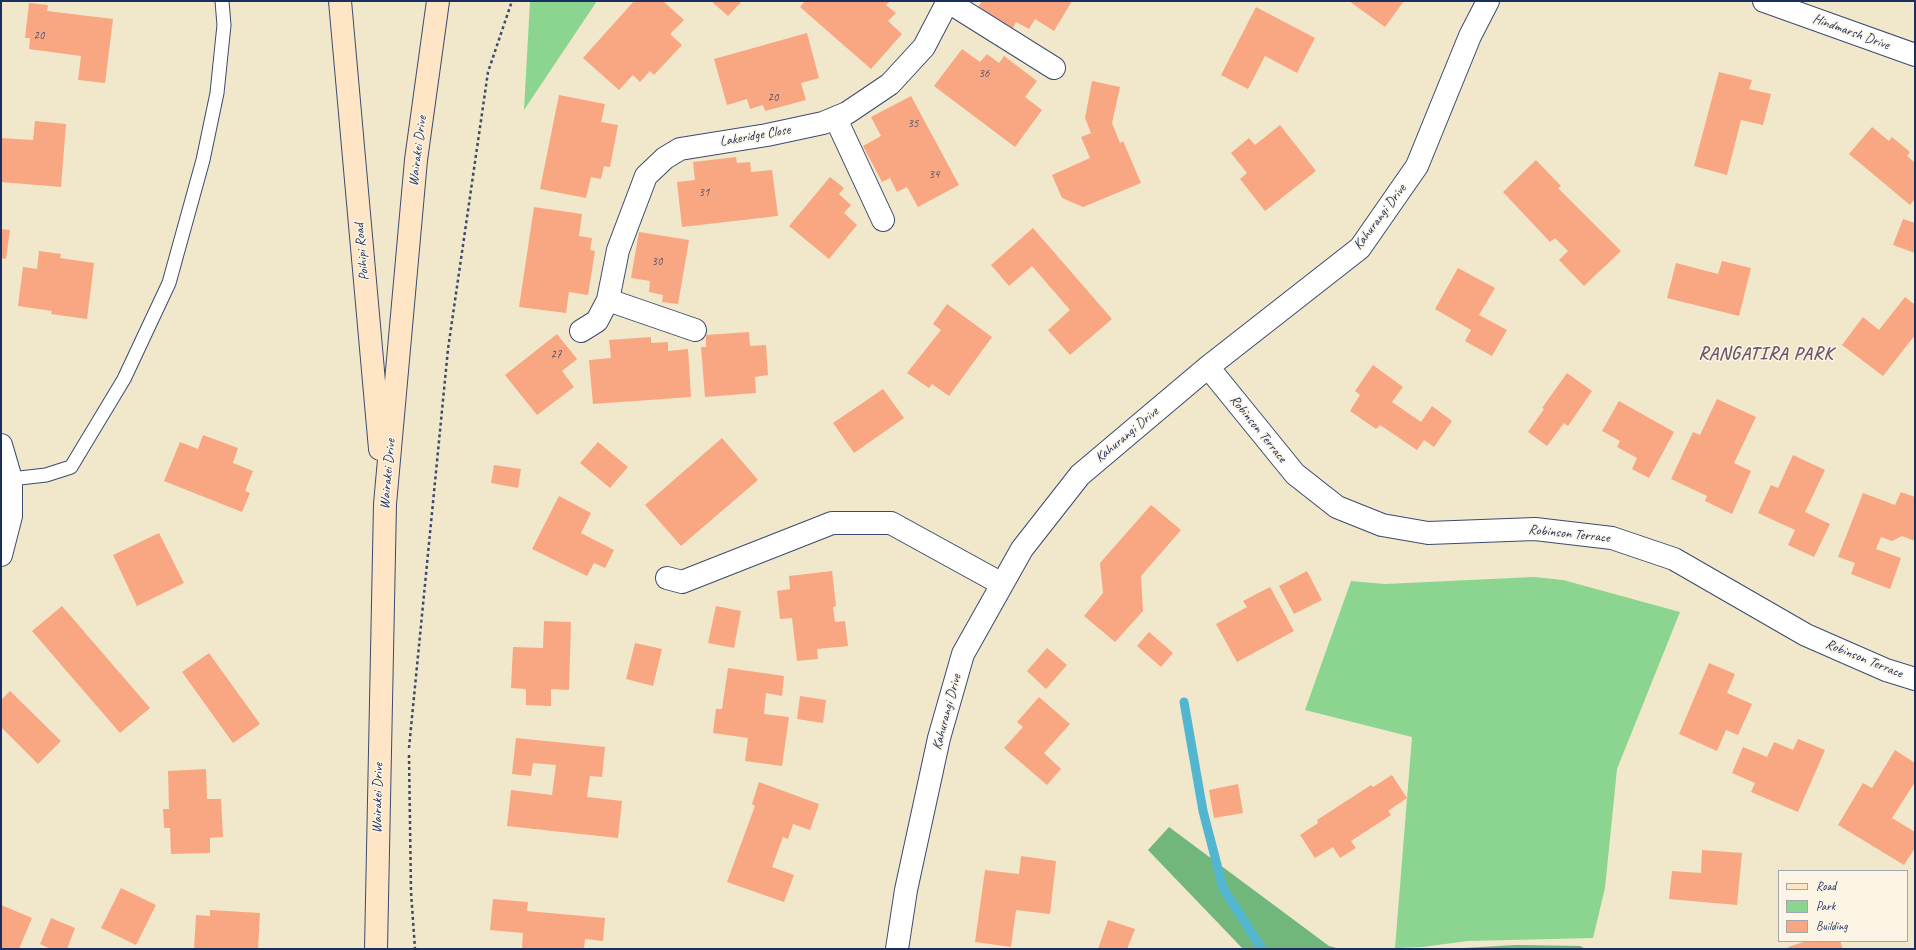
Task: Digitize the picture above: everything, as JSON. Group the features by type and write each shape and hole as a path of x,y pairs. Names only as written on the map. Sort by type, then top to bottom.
{"main road":[{"name":"Poihipi Road","path":"340,1 385,504"},
{"name":"Wairakei Drive","path":"376,949 385,504 416,160 438,1"}],"street":[{"path":"948,1 1054,68"},
{"name":"Lakeridge Close","path":"581,331 597,321 608,300 618,250 646,176 665,158 680,149 767,135 836,119 890,84 924,47 948,1"},
{"name":"Kahurangi Drive","path":"897,949 906,890 939,738 963,654 1022,549 1080,475 1208,367 1360,248 1417,166 1470,36 1488,1"},
{"name":"Hindmarsh Drive","path":"1764,1 1915,55"},
{"path":"836,119 883,220"},
{"path":"608,300 695,330"},
{"name":"Robinson Terrace","path":"1208,367 1296,474 1337,507 1382,525 1428,533 1535,528 1612,538 1674,559 1806,635 1886,670 1915,679"},
{"path":"1,445 11,479 11,516 1,555"},
{"path":"667,578 682,582 832,523 891,523 1002,584"}],"lane":[{"path":"11,479 46,475 71,467 124,379 169,283 203,160 217,93 224,25 222,1"}],"path":[{"path":"415,949 411,892 409,748 448,349 488,72 512,1"}],"green space":[{"path":"530,1 597,1 524,110"},
{"path":"1534,577 1563,580 1680,612 1617,769 1605,888 1593,938 1468,941 1422,947 1395,948 1412,737 1305,710 1351,581 1385,584"},
{"path":"1169,827 1329,946 1340,949 1243,949 1148,850"},
{"path":"1517,945 1580,946 1586,949 1446,949"}],"building":[{"path":"634,1 663,1 684,20 670,34 682,45 654,75 650,71 640,82 633,75 619,90 583,58"},
{"path":"711,1 742,1 728,16"},
{"path":"805,1 890,1 886,5 896,13 888,21 902,34 871,69 800,7"},
{"path":"982,1 1072,1 1054,31 1035,19 1029,29 1016,22 1013,28 978,7"},
{"path":"1349,1 1404,1 1385,27"},
{"path":"29,3 48,5 47,11 113,19 105,83 78,80 81,56 29,49 30,38 25,38"},
{"path":"1256,7 1315,38 1297,73 1265,56 1248,89 1221,75"},
{"path":"807,33 819,78 801,83 806,100 765,111 763,105 750,109 747,99 727,105 714,59"},
{"path":"962,49 980,62 987,54 999,63 1004,56 1037,81 1025,97 1042,110 1015,147 934,86"},
{"path":"1719,72 1752,80 1749,89 1771,94 1763,125 1741,120 1727,175 1694,166"},
{"path":"1092,81 1120,87 1112,123 1120,143 1123,141 1141,183 1083,207 1062,198 1052,175 1090,158 1081,137 1091,133 1085,118"},
{"path":"559,95 605,104 601,122 618,125 610,167 604,166 601,179 591,177 586,198 540,189"},
{"path":"911,96 959,185 918,207 907,187 897,192 890,178 882,182 863,146 881,136 871,117"},
{"path":"35,121 66,124 61,187 1,182 1,138 33,140"},
{"path":"1280,125 1316,171 1265,211 1240,179 1247,173 1231,153 1249,138 1255,145"},
{"path":"1872,127 1889,141 1892,137 1910,152 1907,156 1915,163 1915,199 1910,205 1849,154"},
{"path":"736,157 737,163 750,162 751,172 772,170 778,216 682,227 677,182 695,180 693,162"},
{"path":"1536,160 1561,186 1558,188 1621,251 1584,286 1559,260 1568,251 1555,238 1550,242 1503,192"},
{"path":"830,177 844,188 839,194 851,205 844,213 857,225 829,259 789,226"},
{"path":"534,207 582,214 579,236 592,238 590,250 595,251 588,295 569,292 566,313 519,307"},
{"path":"1903,219 1915,223 1915,253 1893,245"},
{"path":"1033,228 1112,319 1070,355 1048,330 1070,310 1032,266 1009,286 991,265"},
{"path":"1,229 10,230 6,259 1,258"},
{"path":"639,232 689,240 678,304 662,302 663,295 649,292 650,281 631,278"},
{"path":"39,251 61,254 60,258 94,263 87,319 51,314 52,311 18,306 23,267 37,269"},
{"path":"1722,261 1751,268 1739,316 1667,298 1676,263 1718,274"},
{"path":"1458,268 1495,288 1479,315 1507,330 1492,356 1465,341 1471,330 1435,309"},
{"path":"1905,297 1914,304 1915,303 1915,335 1883,376 1842,345 1863,317 1879,330"},
{"path":"947,304 992,337 949,396 932,384 929,388 907,373 941,330 933,324"},
{"path":"749,332 750,346 766,345 768,375 755,377 756,393 705,397 701,347 706,347 706,335"},
{"path":"557,334 577,359 562,371 574,387 537,415 505,375"},
{"path":"651,337 651,343 668,342 668,351 688,349 691,397 593,404 589,360 611,358 609,340"},
{"path":"1373,365 1403,387 1392,402 1421,422 1432,406 1452,421 1434,447 1424,440 1417,450 1380,425 1376,429 1350,411 1360,395 1355,391"},
{"path":"1567,373 1592,391 1568,426 1564,423 1547,446 1528,432 1544,409 1542,408"},
{"path":"883,389 904,418 854,453 833,423"},
{"path":"1717,399 1756,417 1734,463 1751,471 1732,514 1705,501 1707,496 1671,479 1693,432 1700,435"},
{"path":"1619,401 1674,432 1649,478 1632,469 1637,458 1617,447 1620,441 1602,431"},
{"path":"203,435 238,448 233,463 253,471 245,491 250,493 242,512 164,481 180,442 198,449"},
{"path":"722,438 758,480 681,546 645,505"},
{"path":"598,442 628,467 610,488 580,463"},
{"path":"1793,455 1825,470 1805,512 1830,524 1814,557 1788,545 1795,530 1758,513 1771,485 1778,488"},
{"path":"494,465 521,469 518,488 491,483"},
{"path":"1901,492 1915,497 1915,541 1902,536 1892,541 1881,537 1876,549 1901,558 1890,589 1851,574 1855,563 1838,557 1863,493 1895,505"},
{"path":"559,496 591,513 581,533 614,550 605,568 594,563 587,576 532,549"},
{"path":"1151,505 1181,530 1141,576 1143,611 1115,642 1084,616 1103,593 1100,563"},
{"path":"159,533 184,583 137,606 113,555"},
{"path":"832,571 836,606 833,607 835,622 845,621 848,646 817,649 818,659 797,661 792,618 780,619 777,591 790,589 789,576"},
{"path":"1307,571 1322,600 1294,614 1279,586"},
{"path":"1270,587 1294,631 1237,662 1216,624 1247,607 1243,601"},
{"path":"62,606 150,708 120,733 32,631"},
{"path":"716,606 741,611 734,648 708,643"},
{"path":"544,621 571,622 569,690 551,689 551,706 526,705 526,689 511,688 513,647 543,648"},
{"path":"1149,632 1173,653 1161,667 1137,646"},
{"path":"635,643 662,649 653,686 626,679"},
{"path":"1047,648 1067,665 1046,689 1027,671"},
{"path":"209,653 260,724 233,743 182,672"},
{"path":"1709,663 1735,674 1727,693 1752,704 1738,735 1726,730 1717,751 1679,734"},
{"path":"728,668 784,676 782,696 766,693 764,714 789,717 782,766 745,761 748,738 713,733 716,709 722,709"},
{"path":"10,691 61,741 38,764 1,727 1,700"},
{"path":"800,696 826,700 823,723 797,719"},
{"path":"1039,697 1070,724 1044,753 1061,769 1047,785 1004,748 1023,727 1017,722"},
{"path":"516,738 605,747 602,777 590,776 587,797 622,801 618,838 507,826 511,790 552,795 556,765 533,763 531,776 512,774"},
{"path":"1798,739 1825,750 1798,812 1751,792 1755,783 1732,773 1743,747 1767,757 1774,742 1793,750"},
{"path":"1895,750 1915,763 1915,782 1892,818 1915,832 1915,848 1904,865 1838,825 1863,783 1872,788"},
{"path":"206,769 207,799 221,799 223,837 210,838 210,853 171,854 170,828 164,828 163,809 169,809 168,771"},
{"path":"1392,775 1407,798 1388,811 1391,815 1351,841 1356,848 1340,858 1333,847 1315,858 1300,835 1318,823 1317,820 1371,785 1373,787"},
{"path":"759,782 819,804 810,830 793,824 788,839 783,837 772,867 794,875 784,902 727,882 755,806 752,804"},
{"path":"1238,784 1243,813 1214,818 1209,790"},
{"path":"1702,850 1742,853 1737,905 1669,899 1672,871 1701,873"},
{"path":"1021,856 1056,861 1050,914 1016,910 1011,947 975,942 985,870 1019,874"},
{"path":"121,888 156,905 136,945 101,928"},
{"path":"493,899 528,902 527,911 605,918 603,941 585,939 584,949 522,949 523,933 490,930"},
{"path":"1,905 32,918 19,949 1,949"},
{"path":"210,910 260,913 258,949 194,949 196,915 210,916"},
{"path":"51,918 75,928 67,949 51,949 40,944"},
{"path":"1108,920 1135,929 1127,949 1098,949"},
{"path":"1804,942 1840,942 1843,949 1789,949 1788,947"}],"waterway":[{"path":"1184,702 1203,811 1223,888 1262,949"}],"district":[{"name":"RANGATIRA PARK","path":"1766,354"}]}
